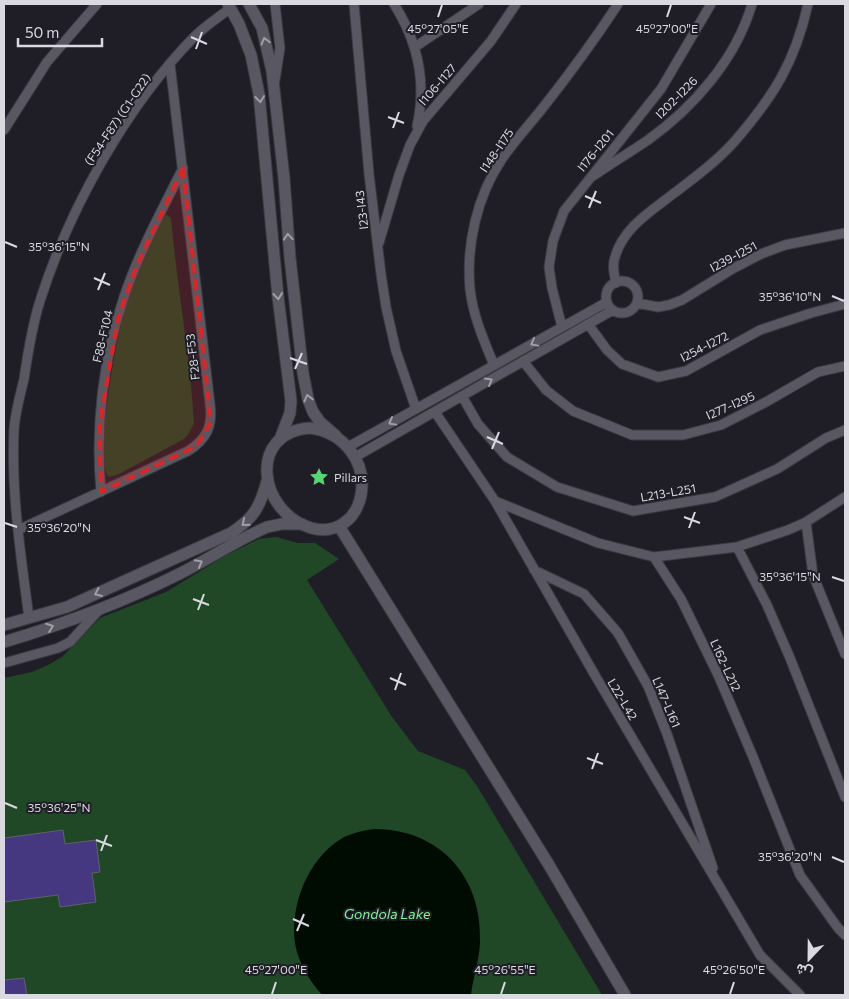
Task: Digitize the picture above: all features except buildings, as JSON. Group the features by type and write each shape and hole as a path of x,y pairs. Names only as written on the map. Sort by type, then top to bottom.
{"street":[{"path":"4,130 47,62 98,4"},
{"path":"4,642 100,609 172,577 267,527 288,523 327,530 338,526 352,516 360,498 361,474 356,457 348,447 320,422 313,412 308,399 303,373 290,258 274,87 262,28 249,4"},
{"path":"274,87 280,48 275,4"},
{"name":"I23-I43","path":"354,4 369,174 386,307 401,369 416,409"},
{"path":"394,4 415,48 422,84 422,98 415,134"},
{"path":"415,48 479,4"},
{"name":"I106-I127","path":"378,248 399,175 415,134 435,105 491,41 516,4"},
{"name":"I148-I175","path":"494,365 472,300 470,280 473,232 486,190 502,159 576,65 618,4"},
{"name":"I176-I201","path":"562,327 550,277 550,257 557,226 564,210 661,89 710,4"},
{"name":"I202-I226","path":"587,180 664,128 694,99 730,53 752,4"},
{"path":"616,283 614,259 630,230 724,153 770,97 791,59 808,4"},
{"path":"229,6 251,55 259,94 278,298 291,401 288,420 269,459 266,474 272,494 282,510 302,524"},
{"name":"(F54-F87) (G1-G22)","path":"30,618 19,547 14,490 14,430 30,342 40,301 56,258 99,166 140,103 170,64 196,36 229,6"},
{"name":"F28-F53","path":"18,530 188,451 202,441 211,422 170,64"},
{"name":"F88-F104","path":"101,492 99,427 107,370 118,318 124,296 136,267 183,168"},
{"name":"I239-I251","path":"637,303 658,307 669,305 761,254 785,245 845,233"},
{"path":"623,282 632,285 638,293 637,303 632,310 619,313 613,310 607,302 609,289 616,283 623,282"},
{"path":"348,447 607,302"},
{"name":"I254-I272","path":"588,324 607,350 622,364 658,377 686,371 760,330 845,304"},
{"path":"356,457 613,310"},
{"name":"I277-I295","path":"523,361 546,390 573,411 632,435 684,435 721,425 818,372 845,366"},
{"name":"L213-L251","path":"462,396 478,424 506,457 557,487 633,511 715,497 778,469 826,438 845,430"},
{"name":"L22-L42","path":"435,412 495,501 533,570 760,955 799,994"},
{"path":"280,439 294,431 303,429 318,430 336,436"},
{"path":"4,625 67,607 231,533 244,525 255,513 268,481"},
{"path":"495,501 598,543 654,557 738,547 806,522 845,497"},
{"path":"806,522 813,575 845,654"},
{"path":"338,526 549,865 626,995"},
{"path":"738,547 767,605 790,658 845,797"},
{"name":"L162-L212","path":"654,557 682,599 719,677 754,757 800,875 838,928 845,934"},
{"name":"L147-L161","path":"533,570 584,594 618,632 651,694 667,734 720,886"},
{"path":"4,664 58,648 70,642 100,609"}],"highlighted area":[{"path":"183,168 211,422 197,446 101,492 99,427 118,318 136,267"}],"green space":[{"path":"167,215 171,218 190,372 194,423 184,439 119,474 109,477 105,467 105,425 112,371 121,325 141,263 163,216"},
{"path":"276,537 298,543 315,543 339,559 307,580 392,717 418,751 465,770 477,786 602,995 4,995 4,678 32,672 62,657 100,618 166,592 225,556 259,539"}],"water":[{"name":"Gondola Lake","path":"374,829 398,831 419,838 437,848 453,861 465,878 474,897 479,919 480,943 471,995 322,995 307,975 297,952 294,938 294,923 296,907 307,878 324,853 339,840 353,833"}],"place":[{"name":"Pillars","path":"319,477"}]}
